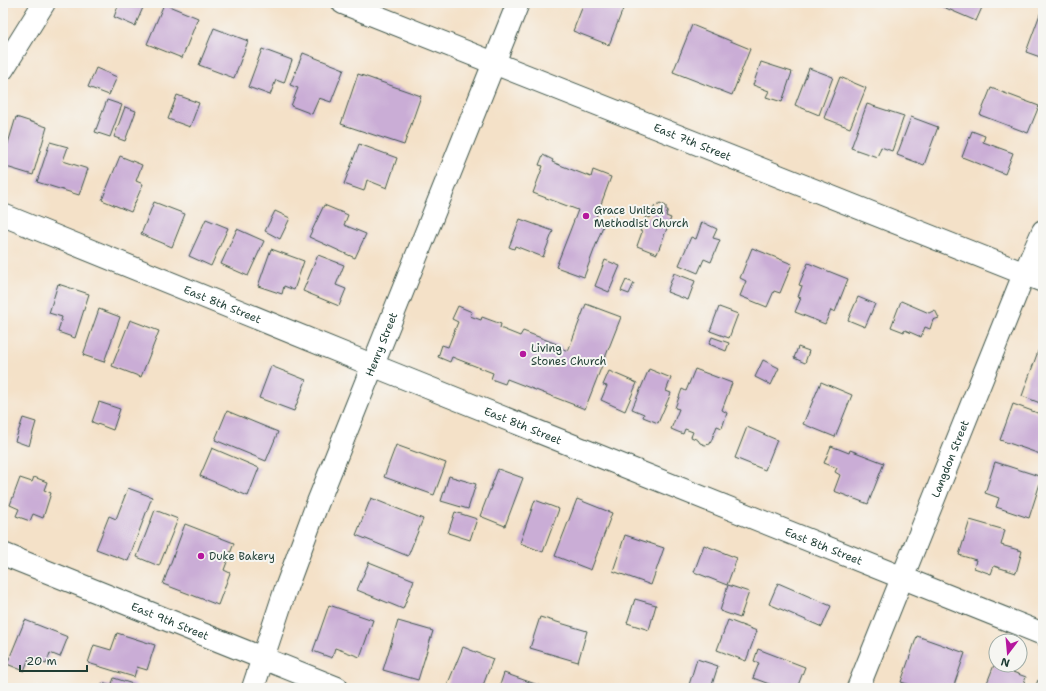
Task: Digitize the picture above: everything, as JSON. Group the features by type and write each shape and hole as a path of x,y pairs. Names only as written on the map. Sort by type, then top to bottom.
{"street":[{"path":"3,69 44,3"},
{"name":"East 7th Street","path":"342,3 1034,278"},
{"name":"Henry Street","path":"253,688 286,588 316,506 518,3"},
{"name":"East 8th Street","path":"3,215 372,366 1043,634"},
{"name":"Langdon Street","path":"858,688 903,578 1034,278 1043,231"},
{"name":"East 9th Street","path":"3,554 337,688"}],"building":[{"path":"110,3 145,3 135,26 114,17 118,6"},
{"path":"584,3 606,3 623,9 609,45 573,31"},
{"path":"934,3 984,3 976,21"},
{"path":"164,4 198,18 182,58 147,44"},
{"path":"1043,6 1043,58 1026,52"},
{"path":"692,25 750,49 732,95 673,72"},
{"path":"214,28 248,41 234,78 199,65"},
{"path":"262,49 292,60 284,83 276,80 270,95 248,87"},
{"path":"303,53 344,69 331,102 319,98 312,114 291,106 298,88 290,85"},
{"path":"761,62 792,72 782,102 766,97 769,91 753,85"},
{"path":"96,68 117,77 109,95 88,87"},
{"path":"809,68 833,77 819,115 795,105"},
{"path":"358,74 421,96 404,145 341,124"},
{"path":"840,77 866,88 850,128 824,118"},
{"path":"991,88 1039,106 1028,133 980,115"},
{"path":"177,95 199,103 190,127 168,119"},
{"path":"107,100 122,105 110,137 95,132"},
{"path":"867,104 904,116 892,151 881,147 877,157 851,148"},
{"path":"125,107 136,111 125,141 114,137"},
{"path":"16,117 47,127 33,175 3,166 3,160"},
{"path":"911,117 938,127 924,165 897,155"},
{"path":"972,131 985,136 983,142 1013,153 1005,174 962,157"},
{"path":"50,142 68,147 63,161 88,169 79,195 37,182"},
{"path":"359,144 397,158 387,188 367,180 364,191 344,184"},
{"name":"Grace United Methodist Church","path":"543,155 553,160 552,162 591,177 593,170 611,177 594,223 603,226 584,277 556,267 578,210 533,193 543,166 539,165"},
{"path":"120,156 142,165 136,181 143,184 131,212 102,200"},
{"path":"154,202 185,214 172,247 141,234"},
{"path":"660,203 666,206 666,210 668,210 666,216 671,218 657,254 637,246 642,232 640,231 646,216 650,218 655,205 656,206"},
{"path":"324,205 348,215 344,225 366,234 355,258 309,237"},
{"path":"275,211 290,218 280,239 265,231"},
{"path":"206,219 228,228 211,266 189,256"},
{"path":"520,219 553,231 543,257 515,246 514,249 509,247"},
{"path":"702,222 717,229 713,238 720,240 711,262 704,259 698,273 679,265 691,237 696,239"},
{"path":"237,229 264,241 248,276 221,264"},
{"path":"752,248 792,264 780,293 774,291 767,307 740,296 746,281 740,278"},
{"path":"271,249 304,261 294,290 284,286 282,294 258,286"},
{"path":"318,255 344,265 336,285 346,289 339,306 303,291"},
{"path":"605,260 620,266 609,292 595,286"},
{"path":"808,263 848,279 835,312 831,310 825,324 795,312 801,298 798,297 802,286 799,285"},
{"path":"674,273 695,281 688,300 667,292"},
{"path":"626,280 634,283 629,294 621,291"},
{"path":"58,284 89,294 75,338 58,332 62,317 49,313"},
{"path":"858,297 875,304 865,327 848,320"},
{"path":"901,301 929,313 935,310 939,318 933,320 930,329 925,327 921,337 905,330 904,332 891,327"},
{"name":"Living Stones Church","path":"586,304 621,317 585,409 507,379 505,384 491,379 493,373 452,357 450,362 438,357 442,345 448,347 458,322 452,319 458,306 472,312 470,316 481,320 482,317 501,324 500,328 520,336 523,331 562,346 561,348 568,351"},
{"path":"719,307 738,314 729,338 710,331"},
{"path":"99,309 120,317 104,362 83,355"},
{"path":"130,320 159,331 141,377 112,366"},
{"path":"712,337 729,343 726,351 709,344"},
{"path":"1041,343 1043,344 1043,395 1040,403 1022,396"},
{"path":"798,347 809,351 805,363 794,358"},
{"path":"763,360 779,368 771,385 755,377"},
{"path":"271,366 306,380 294,411 259,398"},
{"path":"649,369 671,378 666,391 671,393 658,423 643,417 644,414 632,409"},
{"path":"695,369 732,383 722,410 727,413 722,428 717,426 710,444 705,445 691,437 693,432 685,429 683,434 671,429 679,409 675,408 682,389 686,391"},
{"path":"609,371 637,383 625,411 601,400 607,386 603,385"},
{"path":"821,382 852,395 835,437 803,424"},
{"path":"99,402 120,409 113,430 92,422"},
{"path":"1013,404 1043,415 1043,455 1000,440"},
{"path":"227,411 278,432 266,461 215,440"},
{"path":"23,418 36,422 29,446 15,441"},
{"path":"747,427 777,440 765,470 735,458"},
{"path":"396,445 446,463 434,495 384,477"},
{"path":"831,446 849,453 850,450 884,463 868,504 834,491 840,475 835,472 837,468 824,463"},
{"path":"212,448 259,468 248,496 200,476"},
{"path":"995,462 1042,477 1029,518 996,507 999,498 985,493"},
{"path":"498,469 523,478 505,526 480,516"},
{"path":"449,476 476,484 468,509 441,501"},
{"path":"34,477 47,482 44,490 51,493 43,518 33,514 30,521 16,516 19,509 10,505 20,478 32,482"},
{"path":"128,488 152,497 128,561 96,549 109,516 116,519"},
{"path":"371,498 423,519 408,556 356,535"},
{"path":"577,499 612,513 591,570 555,556"},
{"path":"535,500 559,509 543,552 520,543"},
{"path":"155,510 178,519 159,566 137,557"},
{"path":"455,512 477,519 470,540 448,533"},
{"path":"970,520 1005,530 1001,545 1022,551 1016,573 994,566 991,574 974,568 976,560 959,555"},
{"name":"Duke Bakery","path":"185,524 234,543 224,570 230,573 218,605 163,584"},
{"path":"625,535 664,548 651,585 613,571"},
{"path":"704,545 737,558 727,585 694,572"},
{"path":"369,562 414,580 403,609 357,590"},
{"path":"778,583 831,606 822,627 769,604"},
{"path":"728,585 749,592 740,618 720,611"},
{"path":"635,599 656,605 649,630 627,623"},
{"path":"329,605 373,620 360,657 335,648 332,658 313,651"},
{"path":"540,617 587,631 578,662 530,648"},
{"path":"25,620 68,637 60,657 50,653 46,664 29,658 24,671 7,664"},
{"path":"728,620 757,631 746,661 717,650"},
{"path":"398,621 433,631 418,680 383,670"},
{"path":"117,633 155,645 147,670 137,667 134,677 88,663 94,645 111,650"},
{"path":"917,636 965,653 953,688 920,688 901,682"},
{"path":"463,647 493,659 482,688 446,688"},
{"path":"758,649 805,667 797,688 780,688 753,678 759,663 754,661"},
{"path":"697,659 718,666 711,688 688,688"},
{"path":"504,673 541,686 540,688 499,688"},
{"path":"991,673 1015,673 1026,677 1022,688 985,688"},
{"path":"114,678 136,685 135,688 101,688 102,683 111,686"},
{"path":"1038,680 1043,682 1043,688 1035,688"}],"place":[{"name":"Grace United Methodist Church","path":"586,216"},
{"name":"Living Stones Church","path":"523,354"},
{"name":"Duke Bakery","path":"201,556"}]}
